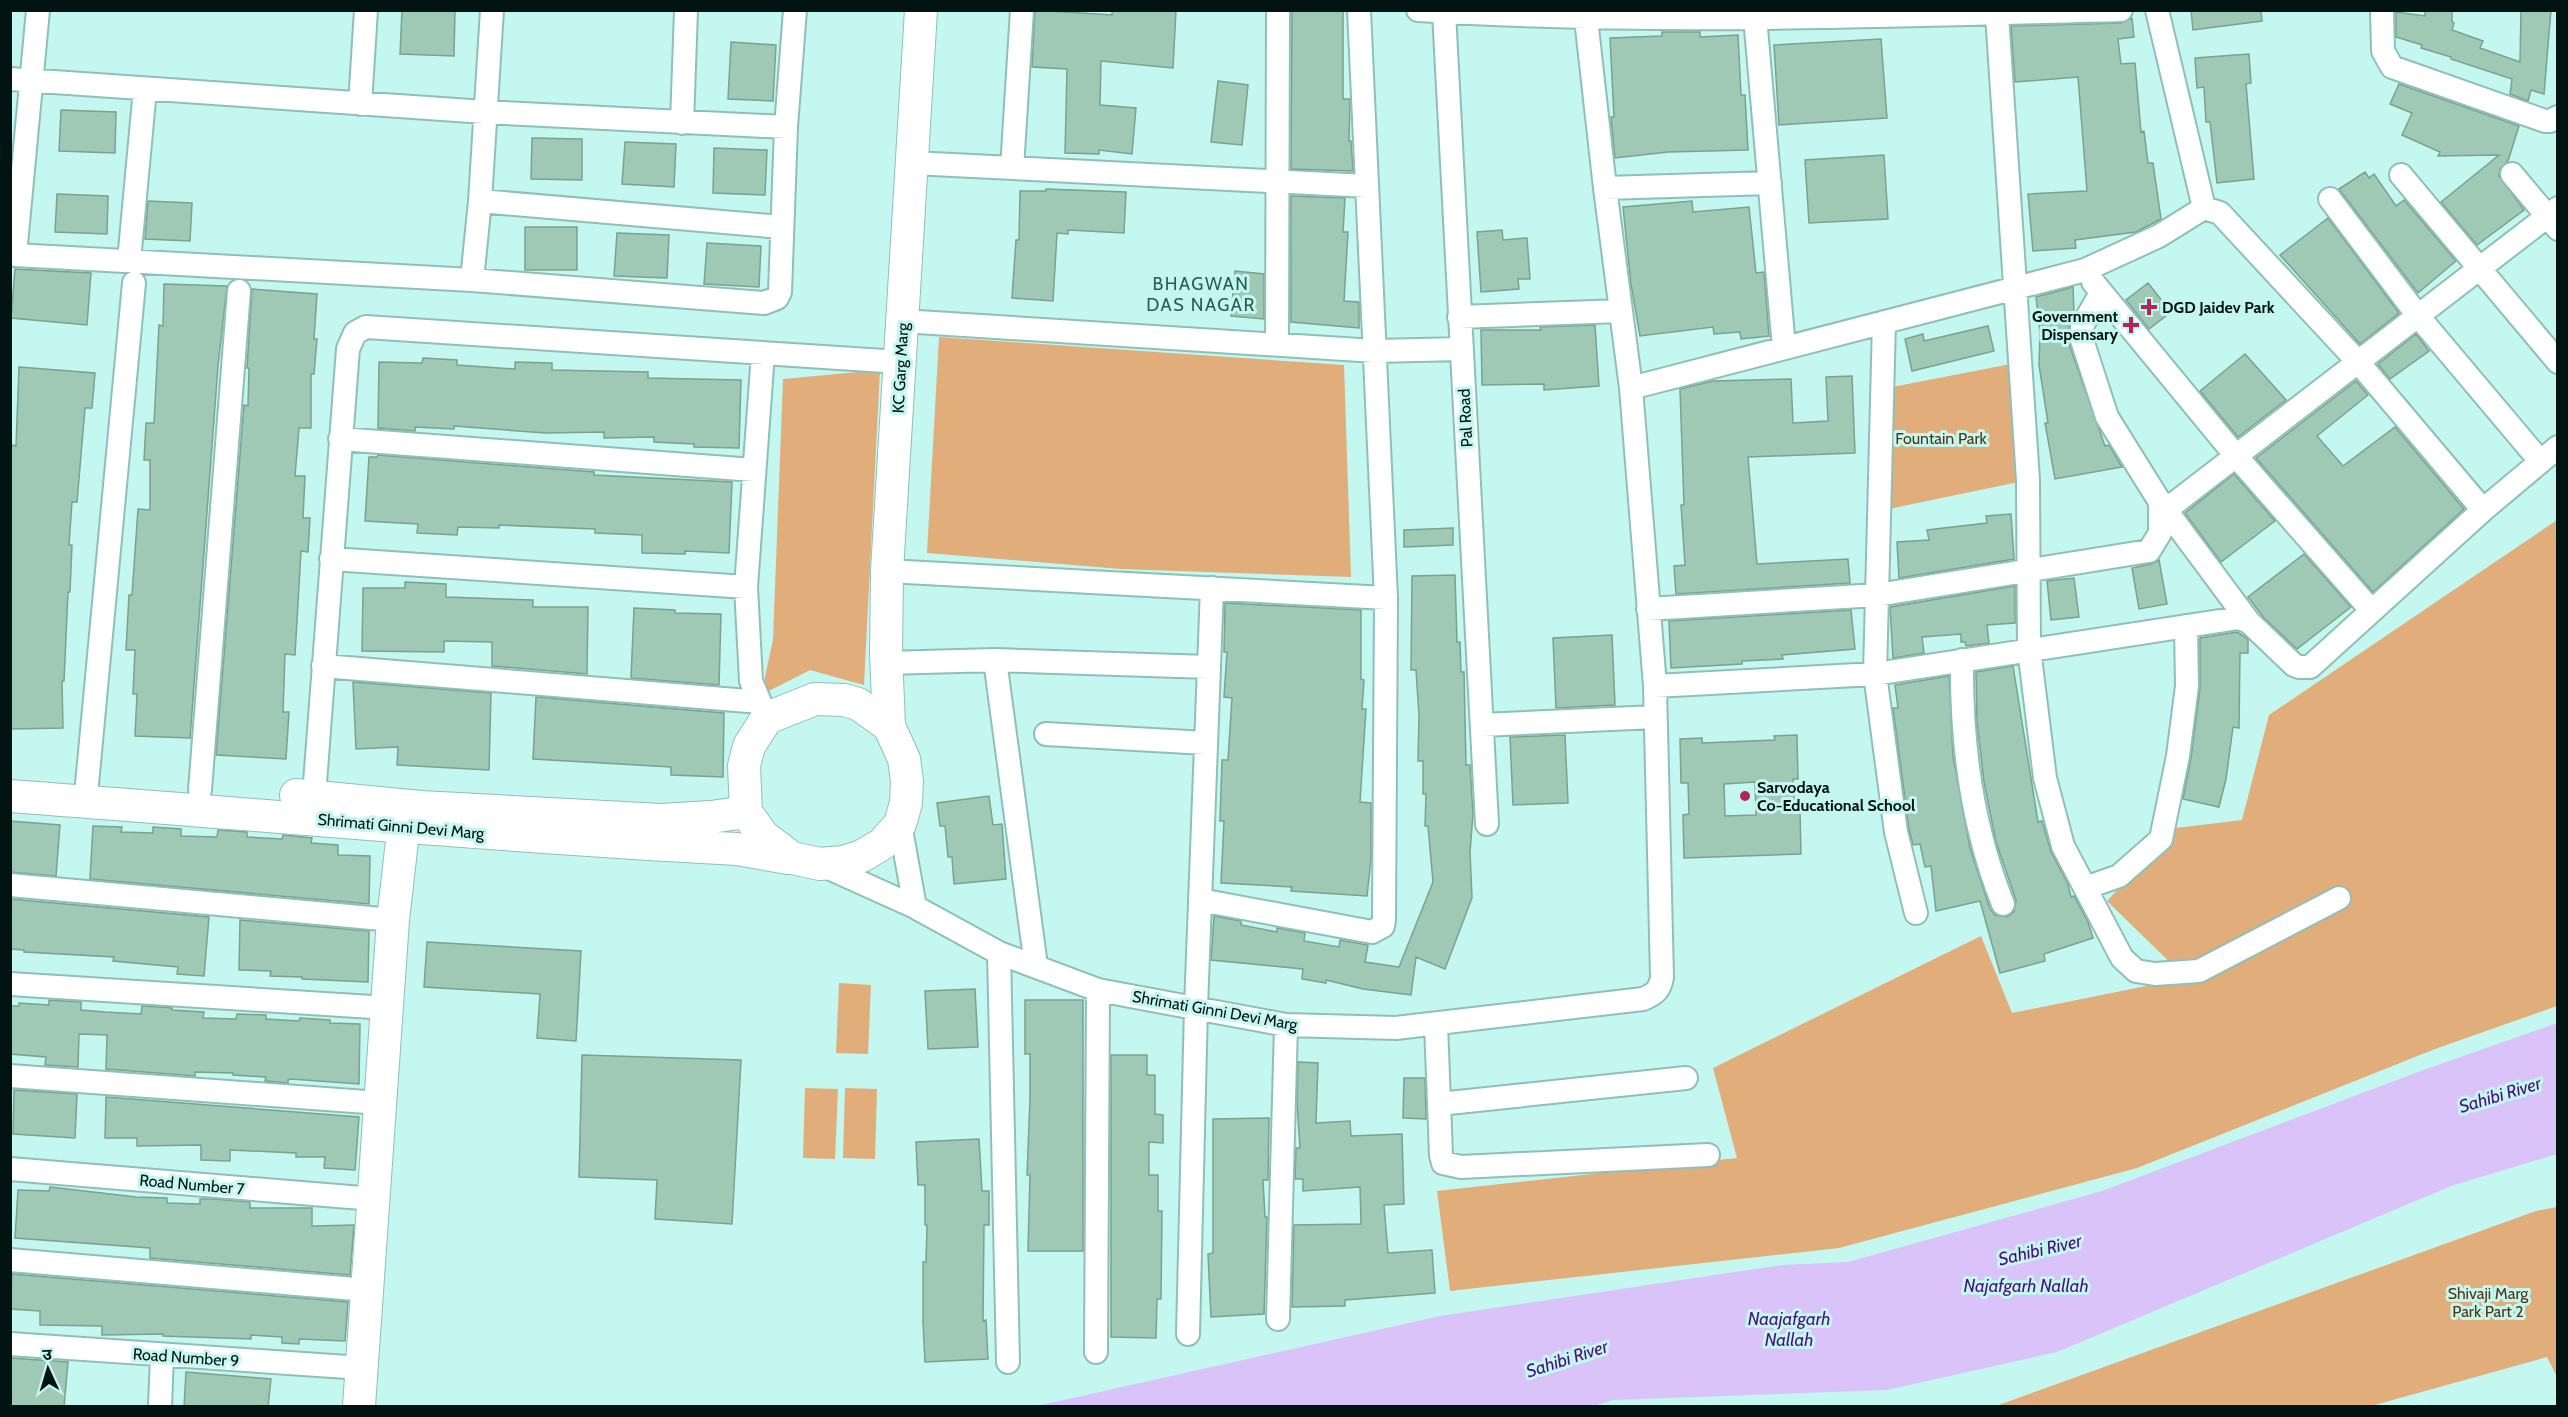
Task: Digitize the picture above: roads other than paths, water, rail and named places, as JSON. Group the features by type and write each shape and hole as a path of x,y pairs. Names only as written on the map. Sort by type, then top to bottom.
{"street":[{"path":"38,10 21,80 13,255 131,272 472,280 764,303 777,298 780,292 786,127 795,10"},
{"path":"360,104 366,10"},
{"path":"472,280 480,201 492,10"},
{"path":"682,123 686,10"},
{"name":"KC Garg Marg","path":"890,726 886,658 887,571 921,10"},
{"path":"1012,168 1023,10"},
{"path":"1277,344 1278,10"},
{"path":"1200,900 1372,932 1383,926 1386,598 1359,10"},
{"path":"1418,10 1755,17 1997,15 2121,10"},
{"path":"2157,10 2204,208"},
{"path":"2382,10 2383,51 2391,67 2545,121 2558,117"},
{"name":"Pal Road","path":"1444,12 1487,824"},
{"path":"1482,725 1655,717 1655,686 1631,388 1585,14"},
{"path":"1997,15 2028,480 2029,649 2045,778 2063,846 2122,958 2136,970 2155,974 2199,971 2339,898"},
{"path":"1755,17 1784,348"},
{"path":"21,80 484,112 786,127"},
{"path":"87,784 145,89"},
{"path":"912,163 1367,186"},
{"path":"2160,502 2171,506 2479,268 2554,217 2512,174"},
{"path":"2401,175 2558,362"},
{"path":"1605,188 1770,183"},
{"path":"2330,199 2418,316 2540,461"},
{"path":"480,201 781,227"},
{"path":"1631,388 2085,270 2159,236 2204,208 2220,213 2359,363 2483,510"},
{"path":"2085,270 2101,293 2236,456 2372,610"},
{"path":"200,790 239,291"},
{"path":"2101,293 2082,326 2082,340 2107,417 2160,502 2249,622 2294,665 2305,668 2310,666 2483,510 2558,447"},
{"path":"1459,317 1621,311"},
{"path":"902,321 1375,351 1461,349"},
{"path":"1884,322 1875,674 1896,832 1916,914"},
{"path":"314,796 340,439 348,349 355,333 366,327 900,362"},
{"path":"323,666 764,710 815,699 844,700 858,704 890,726 904,759 907,781 906,803 900,824 882,844 862,856 843,862 806,861 763,836 746,812 744,766 749,746 764,710 751,681 746,587 763,353"},
{"path":"340,439 754,470"},
{"path":"1648,609 1877,595 2028,572 2149,550 2160,533 2160,502"},
{"path":"331,559 746,587"},
{"path":"887,571 1386,598"},
{"path":"1188,1334 1196,1007 1212,588"},
{"path":"1655,686 1875,674 2239,618 2249,622"},
{"path":"2085,888 2119,876 2161,839 2178,756 2187,686 2186,626"},
{"path":"844,700 858,691 877,673 886,658 1209,667"},
{"path":"995,660 1036,966"},
{"path":"1962,660 1963,729 1971,793 1988,867 2003,904"},
{"name":"Shrimati Ginni Devi Marg","path":"10,778 314,796 404,816 737,849 806,861 915,907 999,953 1098,990 1286,1025 1396,1028 1643,999 1661,987 1655,717"},
{"path":"1046,734 1206,743"},
{"name":"Shrimati Ginni Devi Marg","path":"10,796 313,818 536,814 661,820 746,812"},
{"path":"359,1407 393,920 404,816"},
{"path":"900,824 915,907"},
{"path":"10,885 393,920"},
{"path":"999,953 1008,1362"},
{"path":"10,984 388,1008"},
{"path":"1096,1352 1098,990"},
{"path":"1436,1024 1441,1155 1443,1163 1449,1166 1708,1155"},
{"path":"1278,1319 1286,1025"},
{"path":"10,1076 380,1103"},
{"path":"1439,1104 1686,1078"},
{"name":"Road Number 7","path":"10,1169 374,1199"},
{"path":"10,1260 367,1290"},
{"name":"Road Number 9","path":"10,1344 362,1368"},
{"path":"160,1407 162,1356"}],"water":[{"path":"2557,1023 2557,1154 2451,1186 2057,1352 1887,1390 1613,1400 1594,1406 1037,1406 1440,1316 1782,1265 1848,1262 2102,1191 2418,1072"}],"place":[{"name":"DGD Jaidev Park","path":"2149,307"},
{"name":"Government Dispensary","path":"2131,325"},
{"name":"Sarvodaya Co-Educational School","path":"1745,796"}],"district":[{"name":"BHAGWAN DAS NAGAR","path":"1201,294"}],"park label":[{"name":"Fountain Park","path":"1941,438"},
{"name":"Shivaji Marg Park Part 2","path":"2488,1302"}],"water label":[{"name":"Sahibi River","path":"2500,1095"},
{"name":"Sahibi River","path":"2040,1250"},
{"name":"Najafgarh Nallah","path":"2026,1286"},
{"name":"Naajafgarh Nallah","path":"1789,1329"},
{"name":"Sahibi River","path":"1567,1359"}]}
